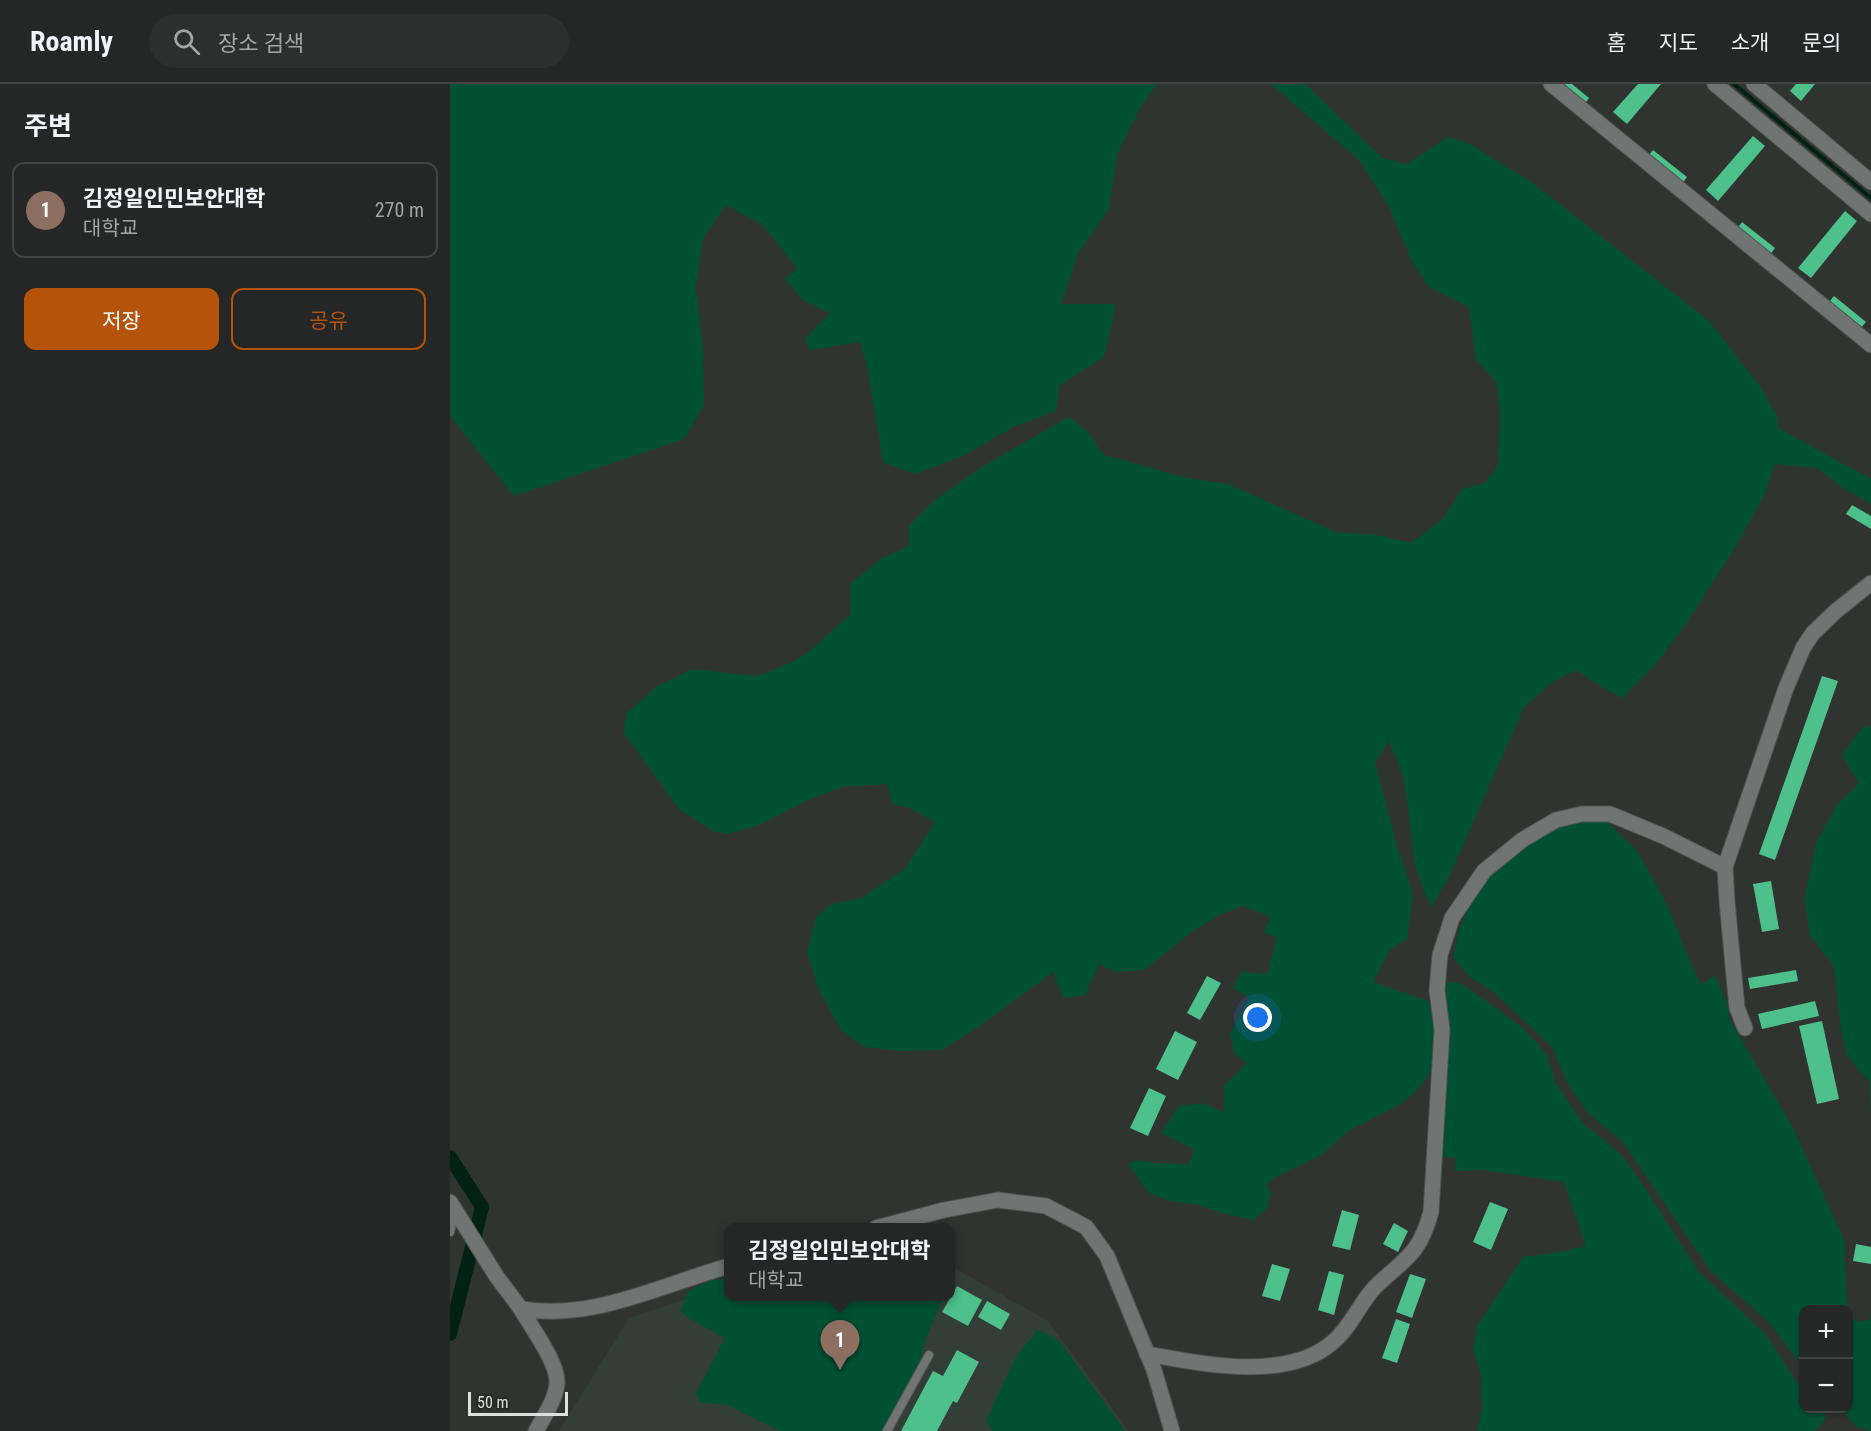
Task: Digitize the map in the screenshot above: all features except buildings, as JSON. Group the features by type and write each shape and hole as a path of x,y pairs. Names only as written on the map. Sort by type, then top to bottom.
{"street":[{"path":"1551,84 1871,345"},
{"path":"1715,84 1871,214"},
{"path":"1754,84 1871,182"},
{"path":"1745,1028 1737,1008 1726,901 1725,867 1786,688 1803,648 1813,633 1836,611 1871,583"},
{"path":"1147,1354 1193,1363 1242,1366 1296,1362 1314,1356 1334,1341 1352,1321 1374,1288 1417,1248 1426,1230 1431,1212 1442,1030 1437,990 1440,955 1452,918 1484,871 1522,840 1556,820 1582,814 1610,814 1663,836 1725,867"},
{"path":"892,1223 998,1200 1046,1206 1086,1227 1107,1256 1147,1354 1172,1431"},
{"path":"452,1206 521,1309 552,1362 557,1382 551,1403 536,1431"},
{"path":"521,1309 543,1313 575,1311 724,1267"}],"lane":[{"path":"450,1232 452,1206"},
{"path":"887,1431 929,1355"}],"shaded area":[{"path":"955,1268 1048,1321 1129,1431 559,1431 629,1318 724,1287 724,1301 955,1301"}],"green space":[{"path":"450,84 1157,84 1141,106 1117,155 1109,209 1078,253 1061,304 1116,304 1104,357 1059,386 1056,411 1013,427 963,456 915,474 883,462 867,365 860,342 810,350 805,339 830,313 804,301 785,279 797,268 763,225 726,205 703,238 696,288 703,348 704,405 684,439 514,496 450,416"},
{"path":"1271,84 1305,84 1382,158 1407,164 1448,137 1470,144 1534,184 1709,321 1761,388 1778,419 1778,428 1871,479 1871,504 1842,487 1817,468 1775,464 1764,496 1737,544 1686,624 1655,665 1622,698 1576,670 1554,681 1524,707 1447,881 1431,907 1415,863 1401,769 1388,741 1375,763 1413,895 1407,939 1390,949 1373,982 1428,1001 1438,1024 1433,1069 1419,1088 1401,1104 1348,1131 1321,1155 1274,1178 1266,1186 1271,1193 1267,1209 1253,1220 1198,1205 1170,1201 1149,1193 1128,1164 1136,1160 1189,1164 1194,1149 1161,1133 1179,1106 1203,1103 1224,1113 1224,1086 1247,1063 1234,1053 1230,1034 1249,998 1233,988 1241,972 1267,974 1277,938 1264,932 1271,917 1243,906 1221,914 1194,930 1144,970 1116,972 1099,964 1085,995 1064,998 1053,972 977,1028 941,1050 902,1051 865,1047 841,1030 819,990 807,953 816,917 832,904 861,898 905,869 935,822 909,808 893,804 887,784 843,787 808,800 757,826 727,834 713,831 679,809 623,732 627,713 656,687 693,669 756,676 804,656 850,615 850,584 881,559 909,546 909,526 935,500 982,467 1069,417 1087,431 1104,455 1187,478 1228,484 1335,532 1378,535 1411,543 1442,520 1463,489 1486,482 1498,465 1500,413 1496,381 1476,360 1469,307 1429,287 1412,261 1388,205 1360,161"},
{"path":"1864,726 1871,727 1871,1119 1870,1083 1847,1055 1841,1030 1834,967 1810,935 1804,899 1817,841 1837,805 1859,784 1842,755"},
{"path":"1605,820 1637,851 1666,903 1700,985 1715,976 1726,1000 1730,1020 1793,1128 1844,1240 1847,1305 1799,1305 1799,1362 1769,1322 1711,1271 1622,1141 1587,1112 1568,1084 1552,1047 1496,994 1469,976 1453,957 1459,930 1473,898 1501,862 1532,841 1567,825"},
{"path":"1448,982 1460,983 1525,1030 1547,1055 1556,1084 1584,1125 1623,1157 1698,1271 1766,1335 1799,1386 1799,1413 1824,1413 1827,1416 1816,1431 1477,1431 1482,1408 1481,1374 1473,1350 1477,1326 1523,1257 1586,1246 1564,1182 1484,1170 1455,1171 1456,1158 1443,1157 1444,993"},
{"path":"724,1278 724,1301 942,1301 926,1338 918,1369 881,1431 780,1431 727,1405 699,1402 696,1393 725,1338 687,1317 681,1311 688,1291 709,1281"},
{"path":"1853,1316 1857,1322 1871,1319 1871,1431 1857,1427 1845,1413 1853,1413"},
{"path":"1037,1330 1060,1342 1125,1431 992,1431 986,1420 1015,1359"}],"waterway":[{"path":"1734,84 1871,198"},
{"path":"450,1157 482,1207 450,1334"}],"place":[{"name":"김정일인민보안대학","path":"840,1370"}]}
